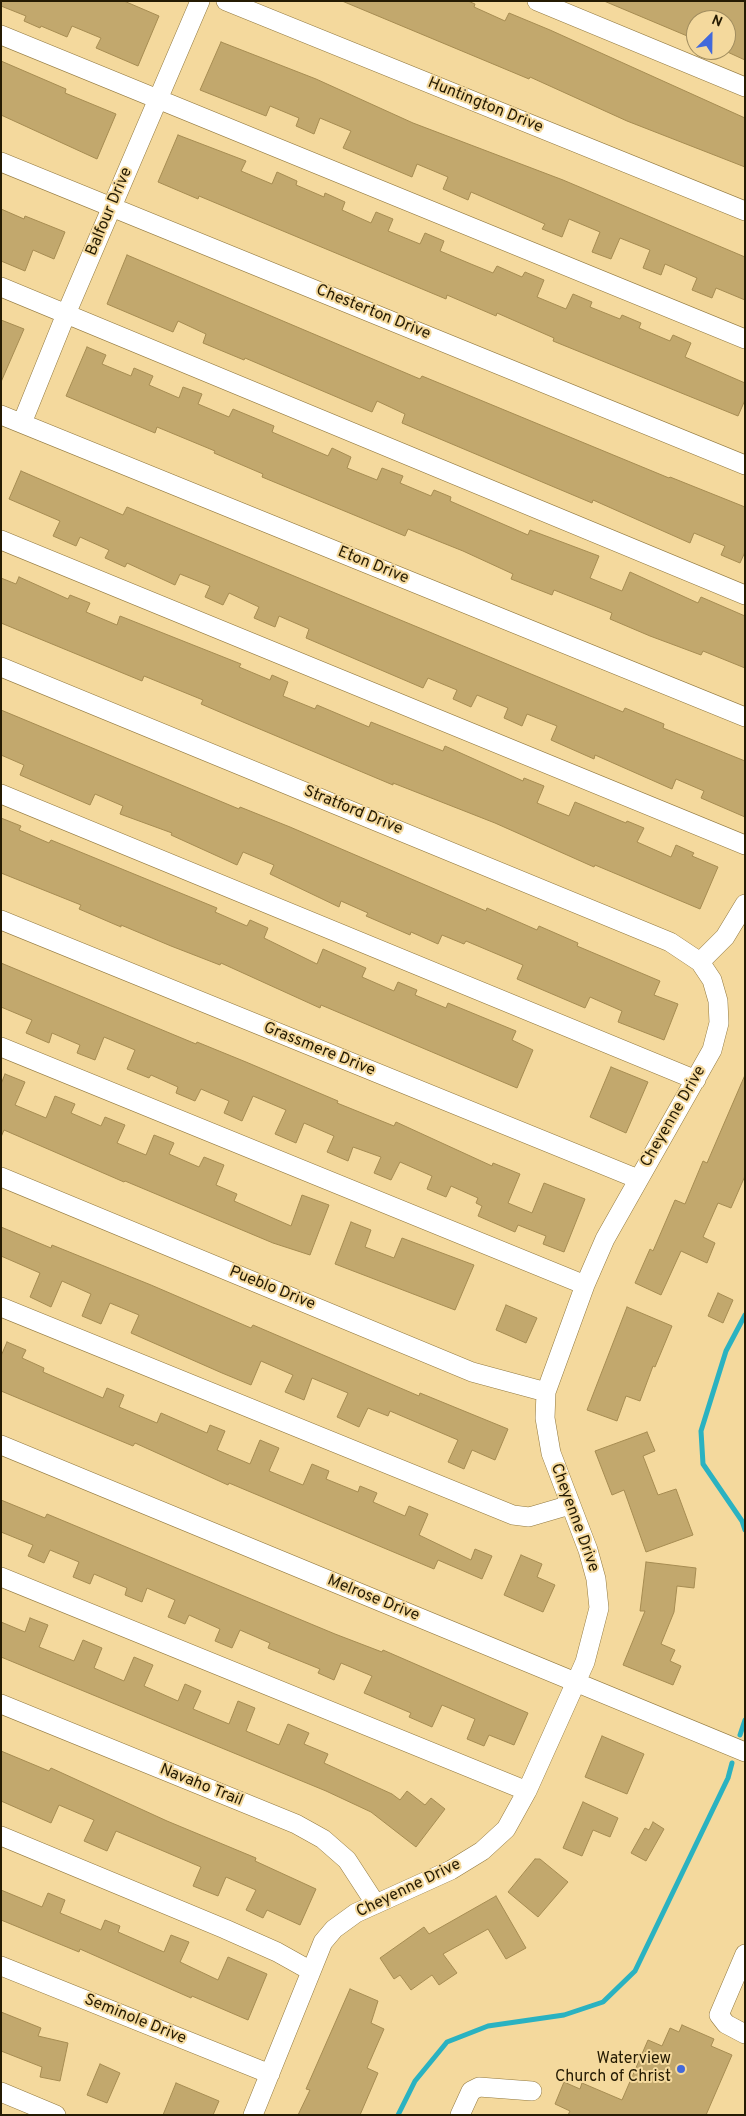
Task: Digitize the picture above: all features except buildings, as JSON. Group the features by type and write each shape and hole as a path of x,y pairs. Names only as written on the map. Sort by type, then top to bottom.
{"street":[{"name":"Balfour Drive","path":"22,423 66,314 200,1"},
{"name":"Huntington Drive","path":"226,1 745,211"},
{"path":"537,1 745,87"},
{"path":"1,35 745,339"},
{"name":"Chesterton Drive","path":"1,162 745,465"},
{"path":"1,287 745,595"},
{"name":"Eton Drive","path":"1,415 745,717"},
{"path":"1,540 745,845"},
{"name":"Stratford Drive","path":"1,667 661,938 686,951 700,962"},
{"path":"1,794 696,1080"},
{"path":"700,962 725,937 745,904"},
{"name":"Grassmere Drive","path":"1,920 638,1179"},
{"name":"Cheyenne Drive","path":"253,2115 323,1942 334,1929 356,1913 452,1870 482,1851 506,1829 526,1791 576,1683 593,1638 599,1608 596,1579 588,1550 551,1453 545,1418 546,1392 585,1284 605,1239 712,1050 719,1023 718,1001 712,980 700,962"},
{"path":"1,1047 585,1284"},
{"name":"Pueblo Drive","path":"1,1177 472,1372 546,1392"},
{"path":"1,1307 513,1515 529,1517 570,1506"},
{"name":"Melrose Drive","path":"1,1446 745,1752"},
{"path":"1,1578 526,1791"},
{"name":"Navaho Trail","path":"1,1704 296,1824 323,1839 348,1860 375,1903"},
{"path":"1,1836 225,1929 277,1952 311,1970"},
{"path":"745,1954 719,2015 726,2024 745,2034"},
{"name":"Seminole Drive","path":"1,1966 270,2074"},
{"path":"460,2115 471,2091 480,2087 532,2091"},
{"path":"1,2092 56,2115"}],"waterway":[{"path":"745,1315 726,1351 701,1431 703,1464 742,1521 745,1530"},
{"path":"740,1735 745,1720"},
{"path":"398,2115 415,2081 447,2042 488,2026 564,2015 603,2002 635,1971 728,1778 732,1763"}],"place":[{"name":"Waterview Church of Christ","path":"681,2069"}]}
